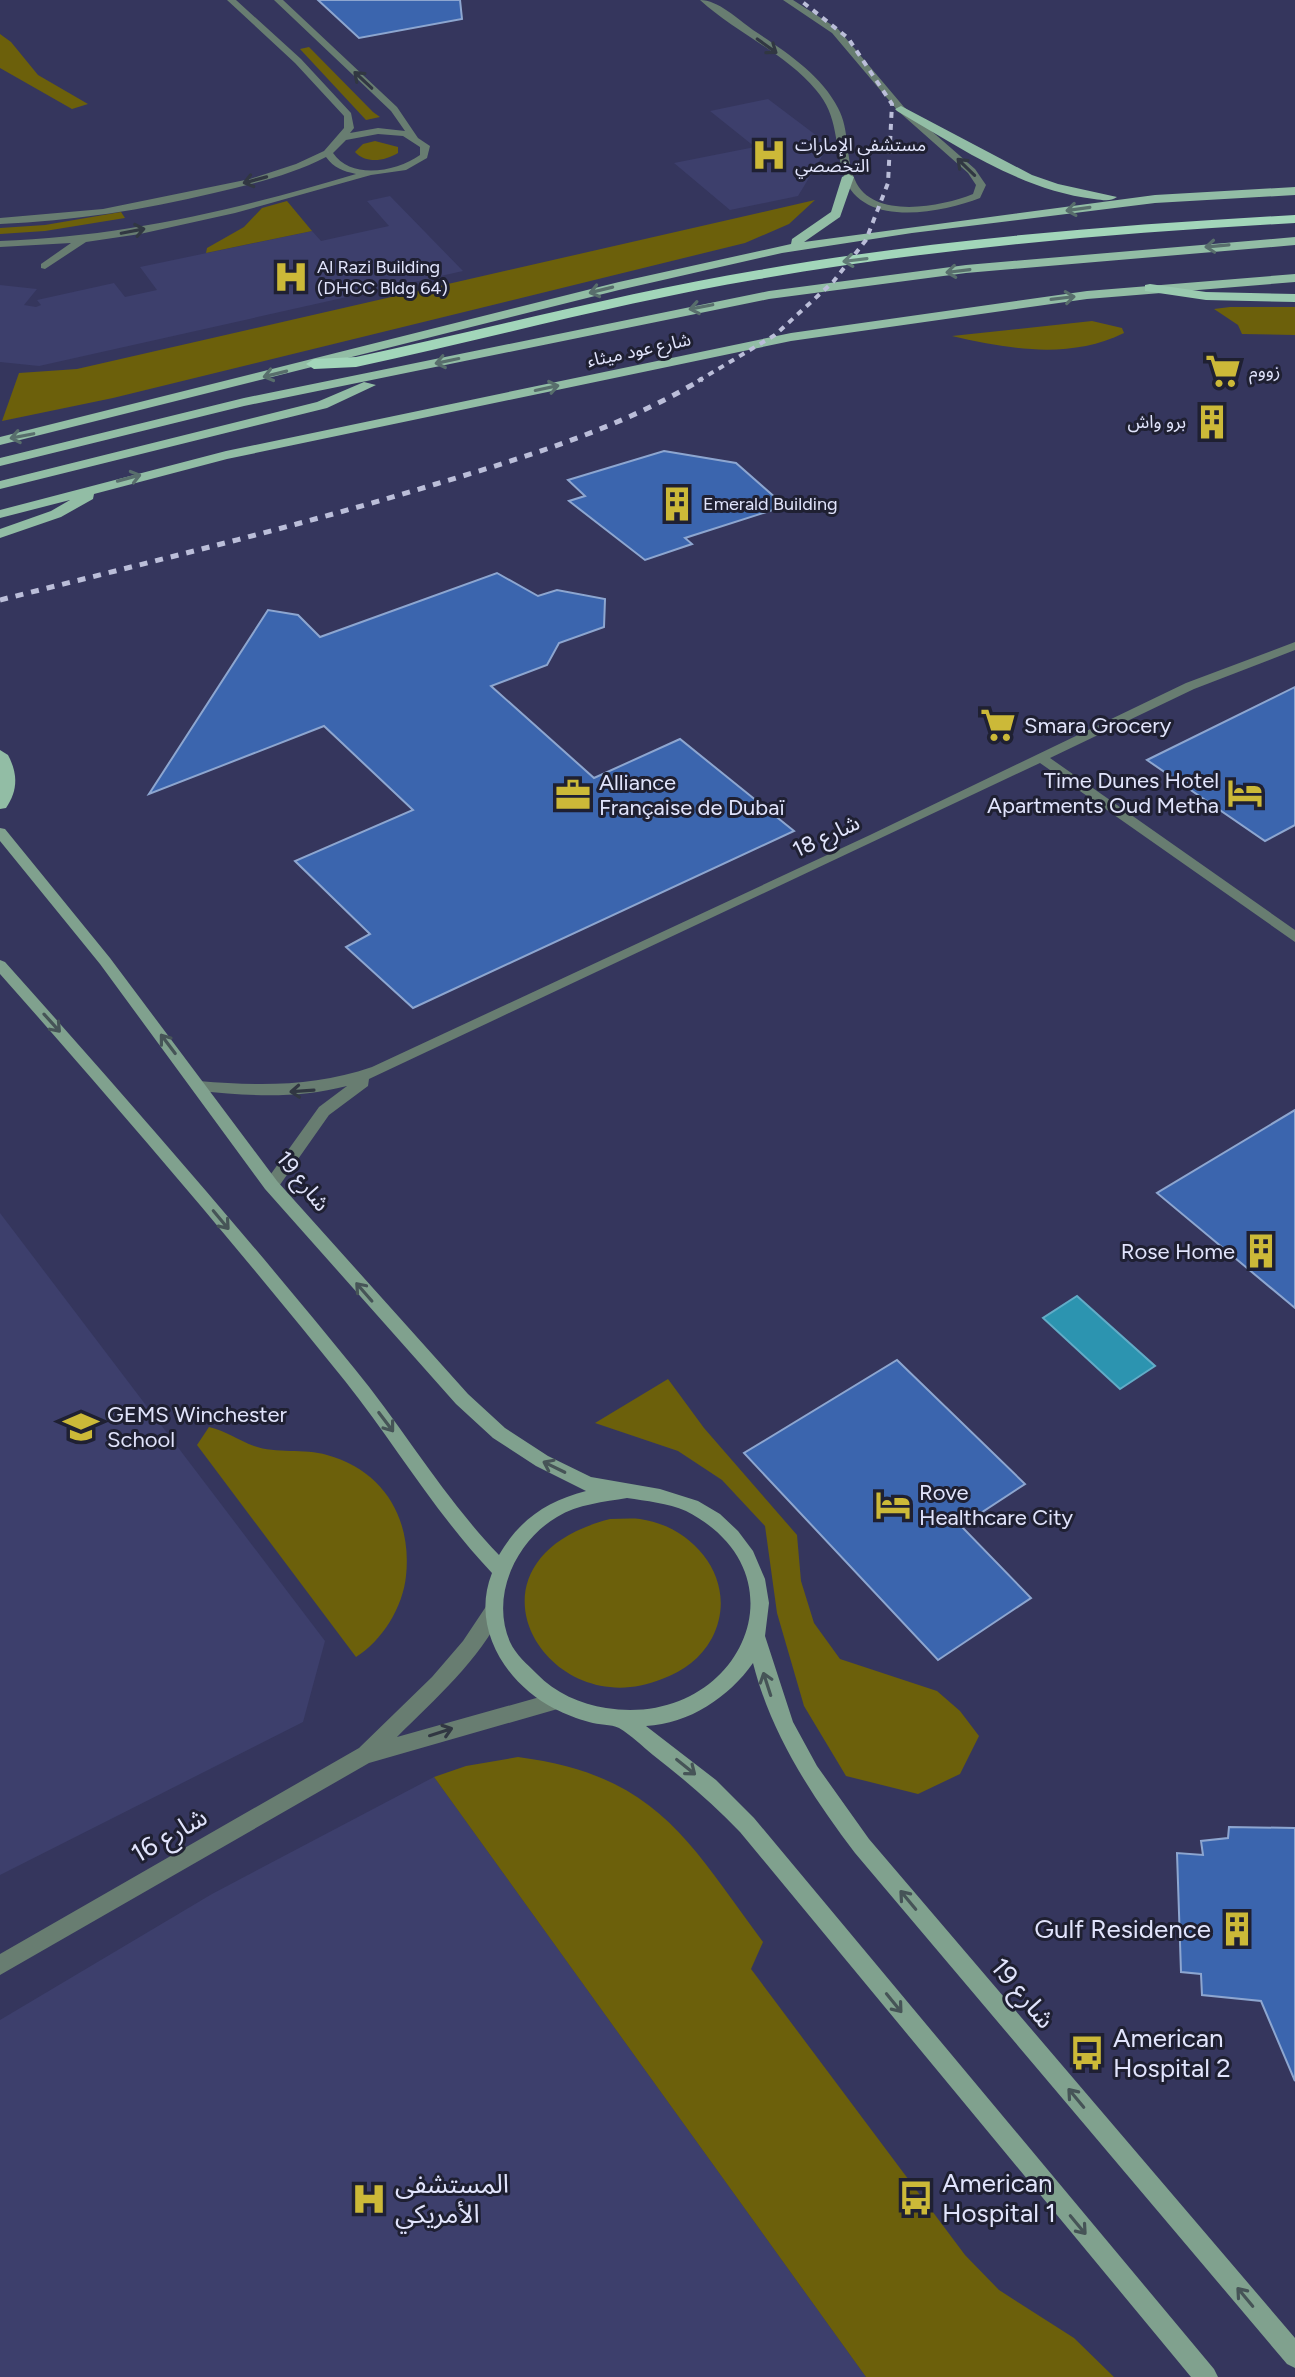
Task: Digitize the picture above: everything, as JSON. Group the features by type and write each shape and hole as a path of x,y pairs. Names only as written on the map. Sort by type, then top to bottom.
{"highway":[{"path":"314,364 356,362 608,304 818,265 1047,238 1295,219"},
{"path":"1150,288 1206,296 1295,298"}],"main road":[{"path":"901,109 1036,183 1079,193 1155,199"},
{"path":"782,249 836,214 848,177"},
{"path":"0,441 604,289 782,249 912,229 1155,199 1295,191"},
{"name":"شارع عود ميثاء","path":"0,462 192,414 769,295 966,269 1295,241"},
{"name":"شارع عود ميثاء","path":"0,514 226,455 791,337 989,307 1150,288 1295,278"},
{"path":"0,485 322,405 358,391 385,374"},
{"path":"0,534 56,514 99,486"},
{"path":"0,755 8,775 5,799 0,804"},
{"name":"شارع 19","path":"0,832 105,961 271,1185 382,1313 462,1399 499,1433 542,1461 588,1484 627,1491"},
{"path":"0,965 126,1106 357,1383 451,1515 500,1569"},
{"path":"627,1491 661,1495 693,1507 722,1525 743,1549 757,1577 761,1607 756,1638 737,1672 706,1698 667,1715 623,1720 587,1715 554,1702 528,1683 509,1659 498,1635 494,1611 500,1569 519,1537 549,1512 586,1496 627,1491"},
{"name":"شارع 19","path":"756,1638 779,1719 824,1797 862,1846 1295,2356"},
{"path":"623,1720 709,1786 747,1825 1206,2377"}],"street":[{"path":"231,0 298,61 348,115 349,128 341,139"},
{"path":"278,0 394,109 408,124 414,138"},
{"path":"704,0 797,67 828,98 844,133 848,177 853,189 870,201 897,209 929,211 958,206 977,196 981,185 972,171 901,109 835,31 787,0"},
{"path":"0,221 78,216 167,201 263,178 310,163 328,153 331,145 341,139 378,131 414,138 425,146 420,160 395,170 372,172 263,203 84,239 0,244"},
{"path":"328,153 335,164 372,172"},
{"path":"45,266 84,239"},
{"name":"شارع 18","path":"199,1086 252,1091 313,1091 377,1071 1190,686 1295,646"},
{"path":"1041,758 1295,937"},
{"name":"شارع 18","path":"271,1185 324,1111 377,1071"},
{"name":"شارع 16","path":"0,1965 366,1754 439,1683 470,1647 494,1611"},
{"name":"شارع 16","path":"366,1754 554,1702"}],"shaded area":[{"path":"0,34 11,42 38,75 88,104 72,109 0,68"},
{"path":"309,47 380,117 366,120 300,49"},
{"name":"مستشفى الإمارات التخصصي","path":"768,99 829,145 798,196 730,210 674,163 755,147 710,111"},
{"path":"375,141 398,147 398,153 376,160 355,152 363,144"},
{"name":"Al Razi Building (DHCC Bldg 64)","path":"390,196 463,271 39,366 0,362 0,285 37,289 24,305 36,307 41,305 37,300 114,283 125,297 157,290 140,267 312,231 321,241 389,226 367,201"},
{"path":"815,200 789,224 745,243 113,398 2,421 19,373 77,369"},
{"path":"287,201 312,231 206,253 207,248 244,227 262,208"},
{"path":"121,212 125,218 45,231 0,234 0,228 45,225"},
{"path":"1295,307 1295,335 1242,334 1238,325 1214,309"},
{"path":"1092,321 1122,328 1124,333 1082,347 1038,350 952,336"},
{"name":"GEMS Winchester School","path":"0,1213 325,1641 303,1722 0,1875"},
{"path":"1077,1296 1155,1366 1120,1389 1043,1318"},
{"path":"668,1379 704,1428 797,1535 801,1581 814,1623 840,1659 937,1691 960,1711 979,1736 960,1774 918,1794 846,1776 804,1706 777,1613 765,1526 722,1480 678,1451 595,1423"},
{"path":"209,1427 254,1446 318,1453 347,1462 365,1473 390,1500 404,1536 407,1555 404,1588 390,1622 374,1642 356,1657 197,1445"},
{"path":"610,1519 640,1519 679,1533 708,1561 717,1579 721,1598 719,1618 712,1638 697,1658 685,1668 662,1679 620,1688 582,1680 552,1661 532,1633 525,1601 533,1568 561,1540"},
{"path":"518,1757 565,1766 604,1779 636,1796 664,1818 712,1872 763,1942 751,1969 965,2255 999,2290 1074,2338 1114,2377 866,2377 434,1777 466,1766"},
{"name":"المستشفى الأمريكي","path":"434,1777 866,2377 0,2377 0,2020 212,1894"}],"building":[{"path":"318,0 460,0 462,19 359,38"},
{"name":"Emerald Building","path":"664,451 736,463 785,506 685,538 692,544 645,560 569,501 585,496 568,480"},
{"name":"Alliance Française de Dubaï","path":"497,573 538,596 557,590 605,599 604,627 559,643 547,665 491,686 594,778 680,739 794,831 413,1008 346,947 370,934 295,861 413,810 324,726 149,794 268,610 298,615 320,637"},
{"name":"Time Dunes Hotel Apartments Oud Metha","path":"1295,687 1295,825 1265,841 1147,760"},
{"name":"Rose Home","path":"1295,1110 1295,1308 1157,1193"},
{"name":"Rove Healthcare City","path":"897,1360 1025,1484 961,1526 1031,1598 938,1660 744,1453"},
{"name":"Gulf Residence","path":"1229,1827 1295,1828 1295,2081 1261,2001 1202,1995 1201,1974 1181,1972 1177,1853 1203,1855 1201,1841 1228,1838"}],"railway":[{"path":"698,381 775,335 833,282 866,240 888,183 892,104 848,38 800,0"},
{"path":"0,600 273,530 504,463 606,427 702,379"}],"place":[{"name":"مستشفى الإمارات التخصصي","path":"769,155"},
{"name":"Al Razi Building (DHCC Bldg 64)","path":"291,277"},
{"name":"زووم","path":"1223,371"},
{"name":"برو واش","path":"1212,422"},
{"name":"Emerald Building","path":"677,504"},
{"name":"Smara Grocery","path":"998,725"},
{"name":"Time Dunes Hotel Apartments Oud Metha","path":"1245,793"},
{"name":"Alliance Française de Dubaï","path":"573,795"},
{"name":"Rose Home","path":"1261,1251"},
{"name":"GEMS Winchester School","path":"81,1427"},
{"name":"Rove Healthcare City","path":"893,1505"},
{"name":"Gulf Residence","path":"1237,1929"},
{"name":"American Hospital 2","path":"1087,2053"},
{"name":"American Hospital 1","path":"916,2198"},
{"name":"المستشفى الأمريكي","path":"369,2199"}]}
